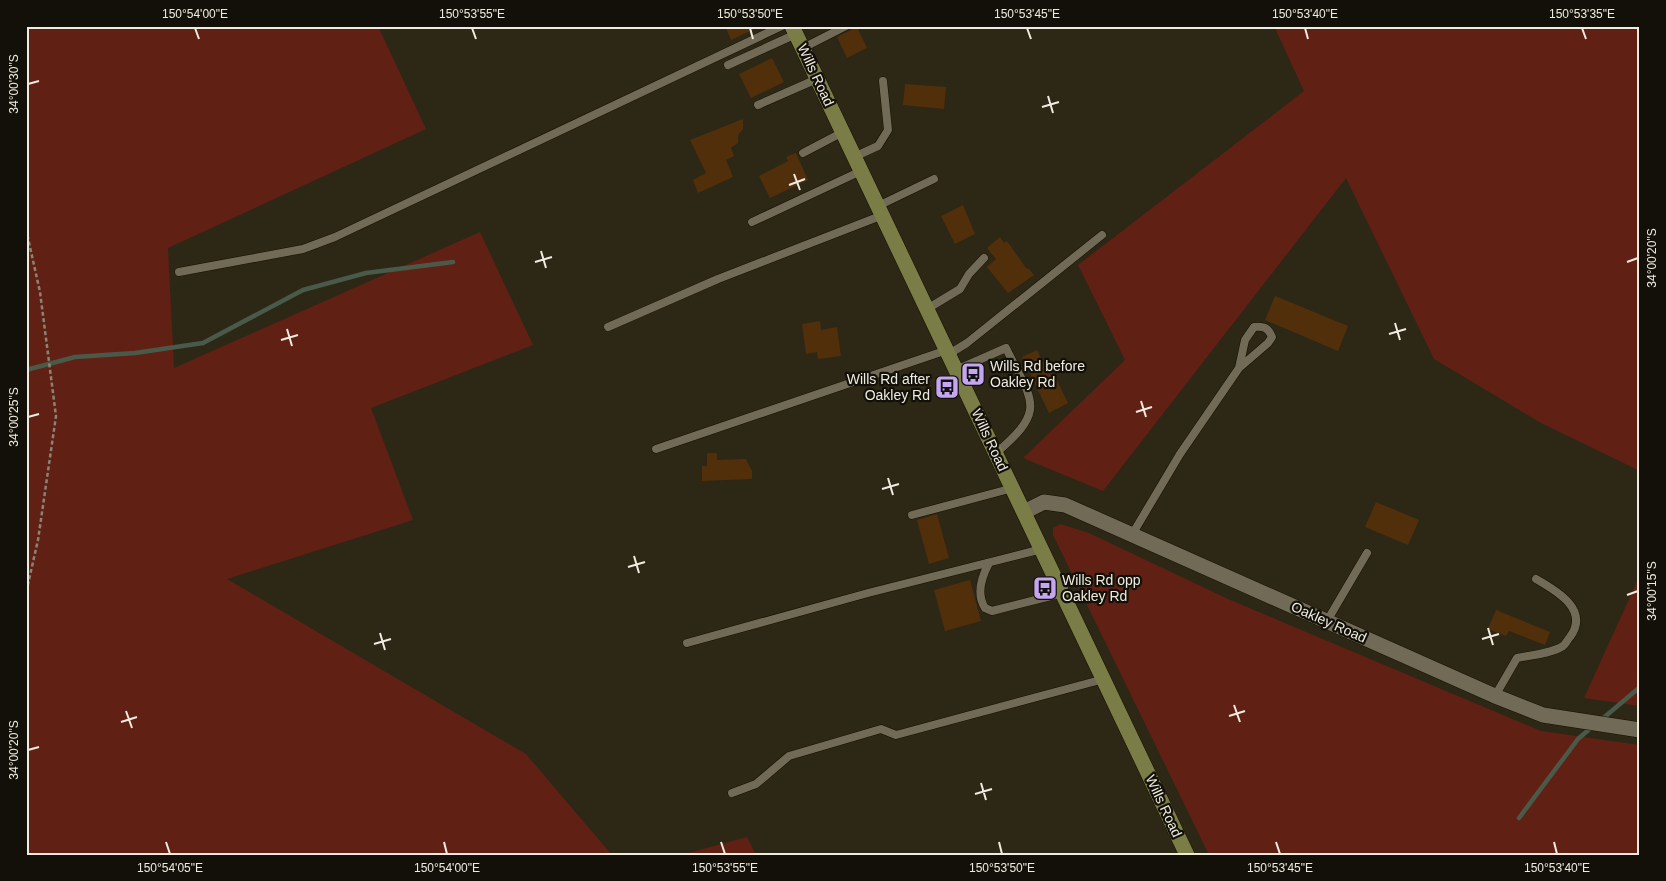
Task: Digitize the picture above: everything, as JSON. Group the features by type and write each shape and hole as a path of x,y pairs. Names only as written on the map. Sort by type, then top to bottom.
{"street":[{"name":"Wills Road","path":"794,30 1187,855"},
{"name":"Oakley Road","path":"1024,512 1044,502 1065,505 1133,533 1495,696 1543,715 1640,730"}],"lane":[{"path":"179,272 303,249 335,237 782,26"},
{"path":"802,48 846,26"},
{"path":"728,65 794,30"},
{"path":"758,105 818,79"},
{"path":"854,157 878,146 888,130 883,80"},
{"path":"803,153 843,132"},
{"path":"752,222 861,171"},
{"path":"608,327 880,211 934,179"},
{"path":"656,449 948,352 967,343 1102,235"},
{"path":"928,309 960,289 969,274 984,258"},
{"path":"1133,533 1180,454 1239,368 1268,343 1272,337 1270,330 1263,326 1254,327 1245,340 1239,368"},
{"path":"956,370 1006,348 1029,396 1030,412 1026,424 996,453"},
{"path":"912,515 1012,488"},
{"path":"687,643 1042,549"},
{"path":"1327,621 1367,553"},
{"path":"989,562 982,578 981,594 985,608 992,611 1063,593"},
{"path":"1495,696 1517,658 1554,650 1565,645 1574,631 1577,616 1571,606 1562,594 1536,579"},
{"path":"732,793 756,784 789,756 882,729 896,735 1104,680"}],"path":[{"path":"26,229 40,292 56,416 38,540 26,593"}],"shaded area":[{"path":"26,26 378,26 426,129 168,248 174,368 480,232 533,345 371,408 413,520 227,579 526,754 612,855 26,855"},
{"path":"1274,26 1640,26 1640,471 1541,423 1434,359 1346,178 1103,491 1023,458 1125,360 1078,265 1304,91"},
{"path":"1060,524 1089,533 1228,599 1541,731 1640,745 1640,855 1209,855 1053,535 1053,528"},
{"path":"1640,575 1640,706 1584,698"},
{"path":"747,837 756,855 681,855"}],"building":[{"path":"725,26 761,26 731,40"},
{"path":"857,27 867,48 847,58 837,37"},
{"path":"772,58 784,82 751,98 739,74"},
{"path":"905,84 946,87 944,109 903,105"},
{"path":"743,119 743,129 738,135 738,143 731,148 734,156 726,160 733,177 698,193 693,180 706,173 690,140"},
{"path":"796,153 808,180 770,198 759,176 788,161 786,157"},
{"path":"963,205 975,234 955,244 941,216"},
{"path":"1000,237 1004,243 1007,241 1026,268 1034,275 1008,293 987,267 996,259 987,248"},
{"path":"1275,296 1348,326 1338,351 1265,320"},
{"path":"820,321 821,330 837,327 841,356 818,359 817,352 806,354 802,324"},
{"path":"1037,350 1043,362 1047,360 1068,403 1049,413 1022,357"},
{"path":"707,453 717,453 717,460 746,459 752,471 752,479 702,481 702,466 707,466"},
{"path":"1376,502 1419,520 1408,545 1365,527"},
{"path":"937,514 949,558 929,564 917,520"},
{"path":"970,580 981,621 945,631 934,590"},
{"path":"1496,610 1550,632 1545,645 1509,631 1506,636 1488,629"}],"waterway":[{"path":"26,370 75,357 135,353 203,343 303,290 366,273 453,262"},
{"path":"1601,720 1640,687"},
{"path":"1519,818 1578,739 1593,726"}],"place":[{"name":"Wills Rd before Oakley Rd","path":"973,374"},
{"name":"Wills Rd after Oakley Rd","path":"947,387"},
{"name":"Wills Rd opp Oakley Rd","path":"1045,588"}]}
